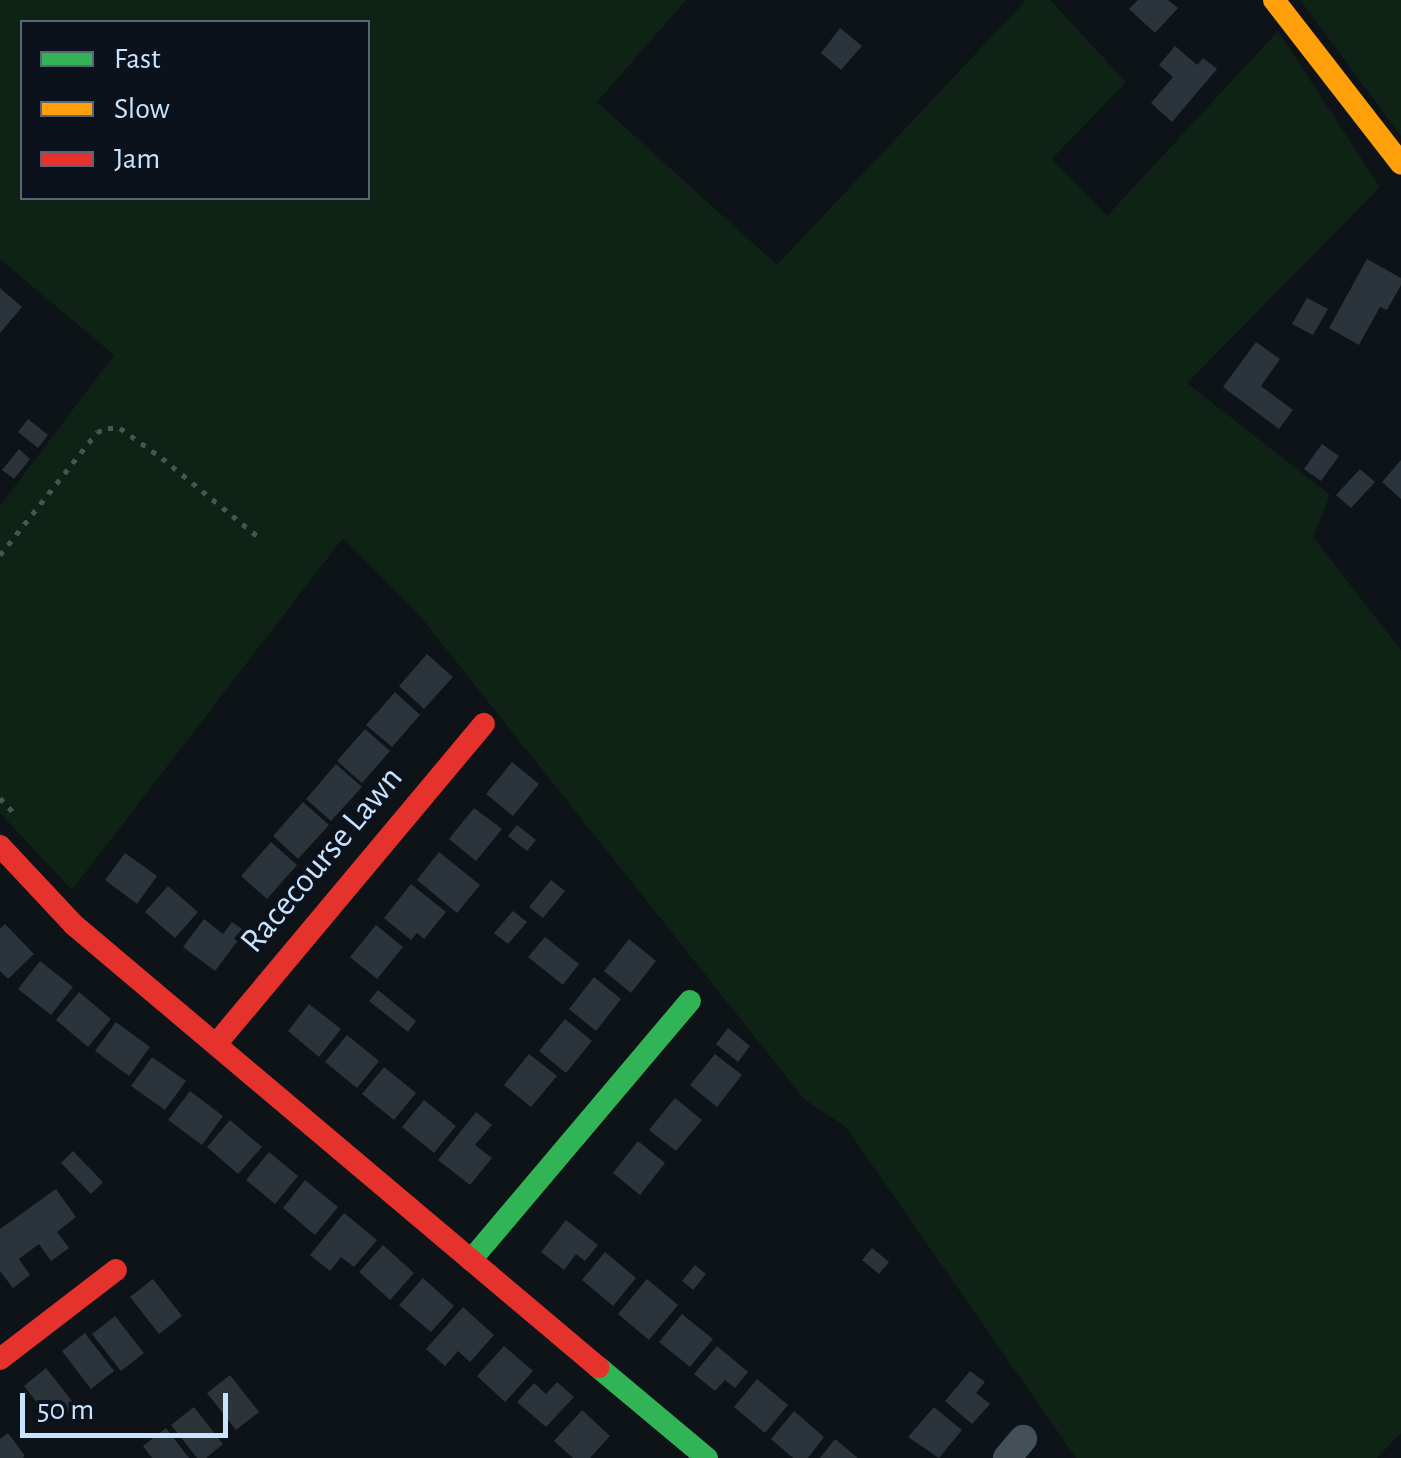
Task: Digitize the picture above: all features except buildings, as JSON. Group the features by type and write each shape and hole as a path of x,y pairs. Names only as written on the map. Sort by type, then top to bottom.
{"street":[{"path":"1274,0 1401,164"},
{"name":"Racecourse Lawn","path":"217,1043 484,724"},
{"path":"0,846 74,926 707,1458"},
{"path":"470,1260 690,1002"},
{"path":"0,1359 116,1270"}],"path":[{"path":"0,555 97,432 108,428 120,428 162,458 261,539"}],"green space":[{"path":"0,0 686,0 597,102 777,265 1026,0 1050,0 1126,82 1052,159 1107,216 1278,31 1380,187 1187,383 1330,495 1313,537 1401,650 1401,1433 1377,1458 1076,1458 845,1126 805,1100 420,616 343,538 72,890 0,813 0,506 114,355 0,259"},
{"path":"1300,0 1401,0 1401,136"}],"traffic: fast":[{"path":"471,1260 690,1001"},
{"path":"598,1367 707,1458"}],"traffic: slow":[{"path":"1274,0 1401,164"}],"traffic: jam":[{"path":"217,1043 484,724"},
{"path":"0,846 74,925 598,1367"},
{"path":"0,1359 116,1270"}]}
